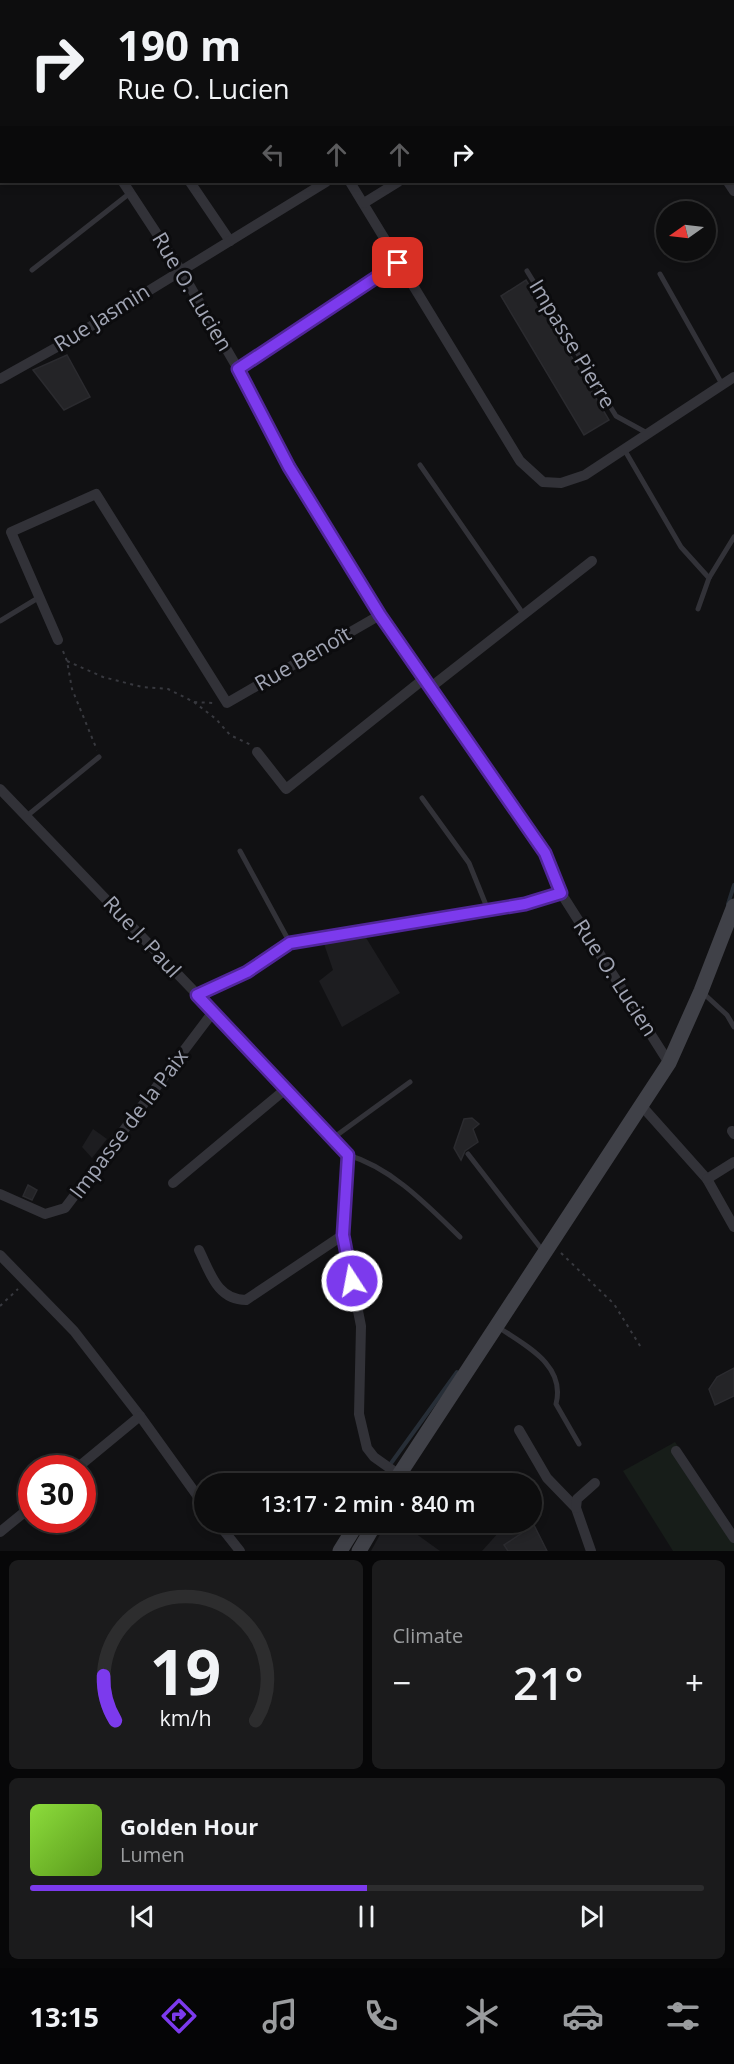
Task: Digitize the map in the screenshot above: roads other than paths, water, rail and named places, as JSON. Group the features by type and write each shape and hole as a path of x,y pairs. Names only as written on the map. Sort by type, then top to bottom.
{"main road":[{"path":"399,1473 669,1063 701,991 734,906"},
{"path":"340,1551 351,1533"},
{"path":"359,1551 370,1533"}],"street":[{"name":"Rue O. Lucien","path":"124,183 180,269 238,369 289,467 380,615 545,853 561,893 669,1063"},
{"path":"191,183 230,241"},
{"name":"Rue Jasmin","path":"0,379 324,183"},
{"path":"351,183 520,461 543,482 561,483 585,475 734,377"},
{"path":"363,202 396,183"},
{"name":"Rue Benoît","path":"38,597 11,532 96,494 227,703 380,615"},
{"path":"257,752 286,789 524,615 592,561"},
{"path":"38,597 58,640"},
{"name":"Rue J. Paul","path":"0,789 28,815 348,1155"},
{"path":"197,995 247,972 290,943 525,904 561,893"},
{"name":"Impasse de la Paix","path":"0,1194 45,1214 65,1208 213,1012"},
{"path":"173,1183 287,1088"},
{"path":"640,1104 707,1179 734,1227"},
{"path":"348,1155 343,1235 361,1326 359,1414 362,1433 374,1457 387,1473"},
{"path":"707,1179 734,1162"},
{"path":"198,1250 219,1289 228,1297 246,1299 343,1235"},
{"path":"0,1255 74,1331 141,1416 194,1491"},
{"path":"93,1455 141,1416"},
{"path":"519,1430 547,1478 576,1508 591,1551"},
{"path":"675,1452 734,1538"},
{"path":"576,1508 577,1499 595,1483"},
{"path":"0,1532 18,1517"},
{"path":"226,1533 240,1551"}],"lane":[{"path":"32,270 130,193"},
{"path":"238,369 398,263"},
{"name":"Impasse Pierre","path":"527,271 616,416 648,434"},
{"path":"660,274 722,384"},
{"path":"624,449 681,547 709,578"},
{"path":"420,465 524,615"},
{"path":"698,609 709,578 734,537"},
{"path":"0,621 38,597"},
{"path":"28,815 99,757"},
{"path":"422,798 469,863 488,910"},
{"path":"240,851 290,943"},
{"path":"701,991 727,1015 734,1027"},
{"path":"333,1138 410,1082"},
{"path":"468,1154 547,1247"},
{"path":"348,1155 366,1161 393,1178 460,1236"},
{"path":"496,1325 536,1354 551,1369 560,1388 556,1404 579,1444"}],"waterway":[{"path":"728,904 734,885"},
{"path":"389,1466 457,1372"}]}
